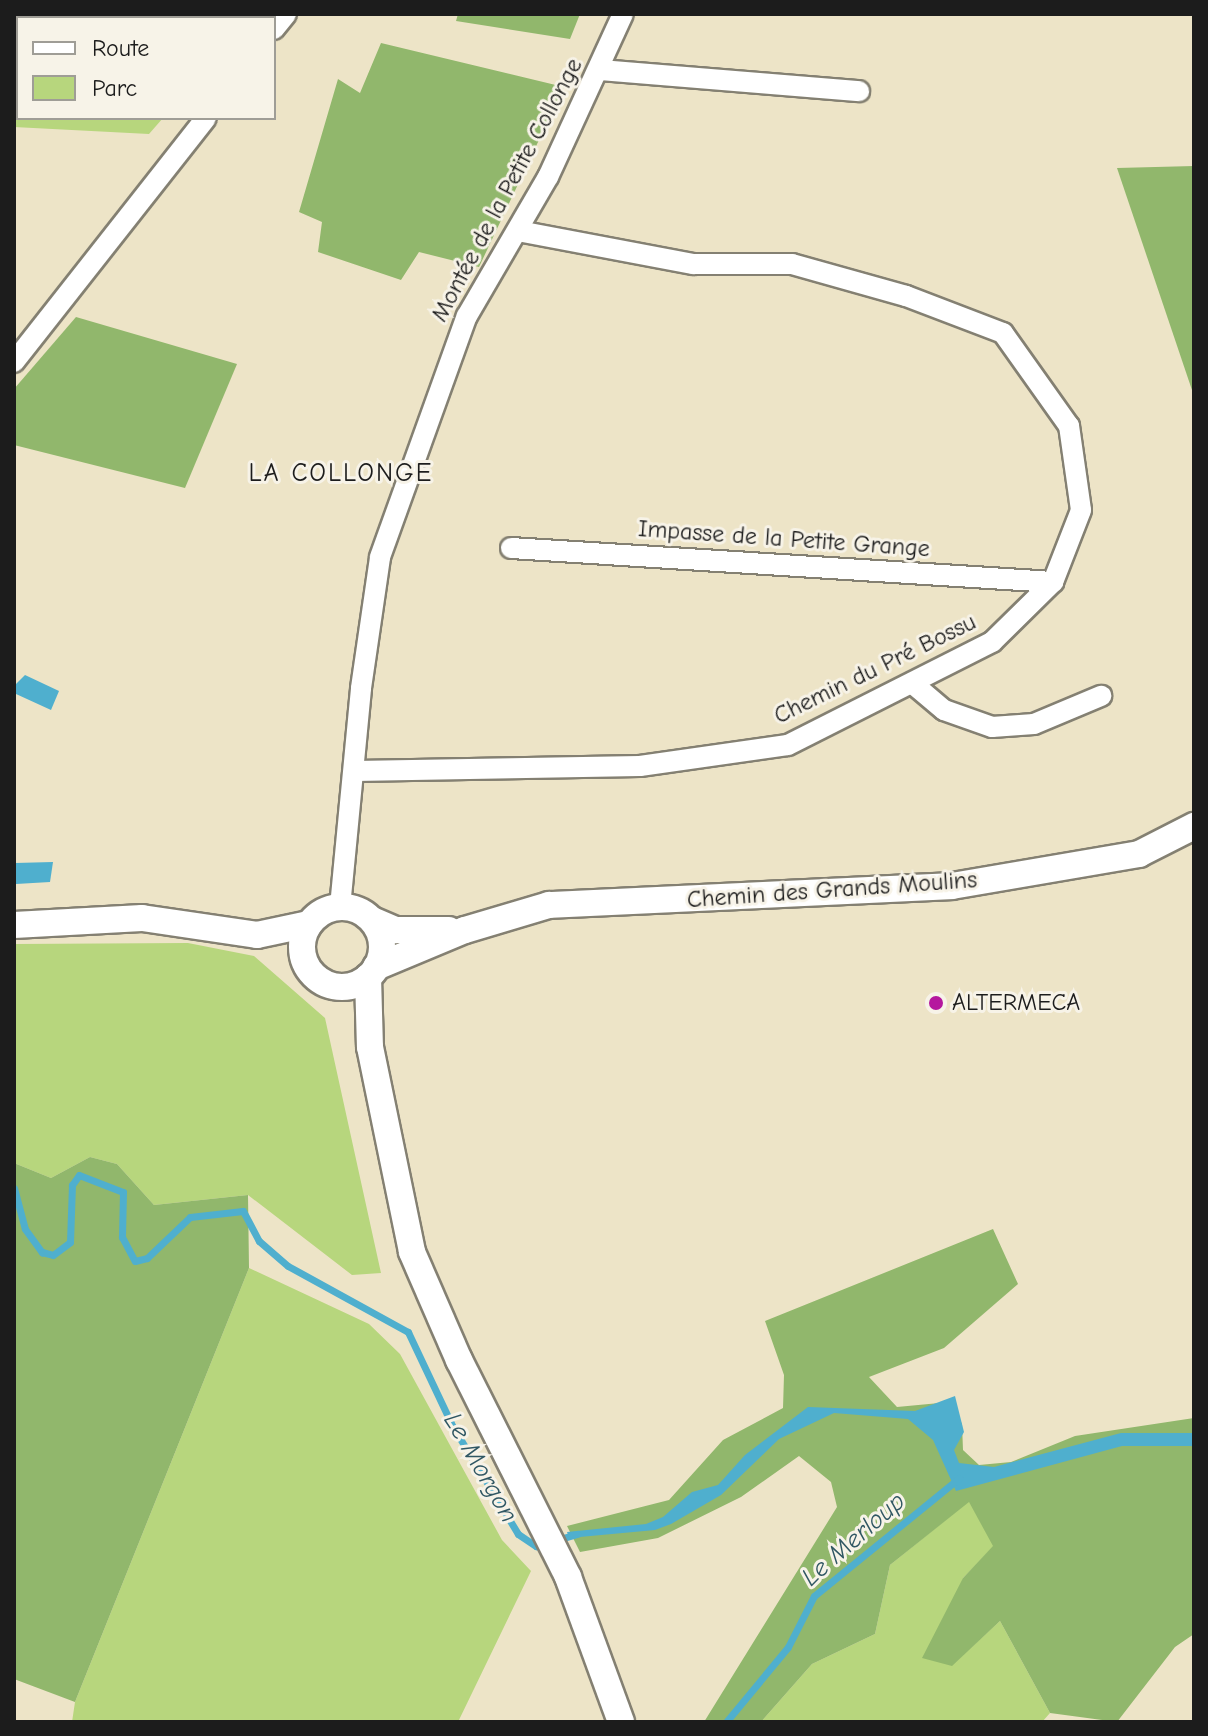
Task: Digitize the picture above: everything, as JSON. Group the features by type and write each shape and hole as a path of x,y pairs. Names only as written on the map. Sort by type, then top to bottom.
{"street":[{"name":"Montée de la Petite Collonge","path":"340,907 380,557 467,316 518,231 601,70 623,14"},
{"path":"601,70 859,91"},
{"path":"14,362 204,120"},
{"name":"Chemin du Pré Bossu","path":"355,771 640,766 788,745 992,642 1053,582 1081,510 1069,426 1003,333 906,296 792,264 693,264 518,231"},
{"name":"Impasse de la Petite Grange","path":"511,548 1053,582"},
{"path":"912,683 944,710 992,727 1034,724 1101,696"},
{"name":"Chemin des Grands Moulins","path":"372,972 465,930 549,905 952,886 1139,854 1194,826"},
{"path":"14,925 142,918 257,935 309,924 325,910 340,907 372,920 382,943 372,972 370,1047 412,1252 459,1360 568,1577 621,1722"},
{"name":"Chemin des Grands Moulins","path":"372,920 396,930 465,930"},
{"path":"309,924 302,944 311,970 370,1047"},
{"path":"257,935 311,970 345,986 372,972"}],"green space":[{"path":"14,14 252,14 16,16 16,120 161,120 149,134 14,127"},
{"path":"458,14 580,14 570,39 456,21"},
{"path":"381,43 564,87 479,267 419,252 401,280 318,252 322,222 299,212 338,79 360,93"},
{"path":"1194,166 1194,396 1117,168"},
{"path":"76,317 237,364 185,488 14,445 14,389"},
{"path":"188,943 254,956 325,1018 381,1273 352,1275 248,1195 154,1205 117,1164 90,1157 51,1178 14,1163 14,944"},
{"path":"90,1157 117,1164 154,1205 248,1195 249,1268 75,1702 14,1679 14,1163 51,1178"},
{"path":"993,1229 1018,1284 944,1348 869,1377 897,1407 950,1402 962,1424 963,1450 979,1465 1011,1462 1075,1436 1194,1418 1194,1634 1175,1647 1117,1722 1050,1713 1000,1621 952,1666 922,1658 963,1578 993,1546 969,1502 890,1565 875,1634 812,1664 761,1722 704,1722 837,1507 831,1482 799,1456 741,1497 658,1538 580,1552 567,1526 669,1500 723,1440 783,1408 784,1375 765,1321"},
{"path":"249,1268 369,1324 400,1354 502,1540 531,1571 458,1722 72,1722 75,1702"},
{"path":"969,1501 994,1546 963,1578 952,1665 1000,1621 1050,1713 1042,1722 761,1722 812,1664 875,1634 890,1565"}],"water":[{"path":"25,675 59,691 51,710 16,694 16,684"},
{"path":"53,862 50,882 16,884 15,863"},
{"path":"955,1396 964,1432 954,1450 959,1463 994,1467 1121,1433 1194,1433 1194,1446 1122,1446 956,1491 933,1440 908,1419 834,1413 779,1439 721,1495 671,1524 655,1530 569,1538 567,1532 646,1524 663,1517 692,1492 718,1485 745,1455 808,1407 915,1411"}],"waterway":[{"name":"Le Morgon","path":"14,1188 25,1229 42,1252 53,1255 70,1242 72,1185 79,1175 123,1192 122,1237 135,1261 147,1258 190,1217 243,1211 259,1241 288,1266 408,1332 453,1427 518,1534 536,1546 577,1534"},
{"name":"Le Merloup","path":"726,1722 788,1647 814,1596 959,1478"}],"place":[{"name":"ALTERMECA","path":"936,1003"}],"district":[{"name":"LA COLLONGE","path":"341,474"}]}
